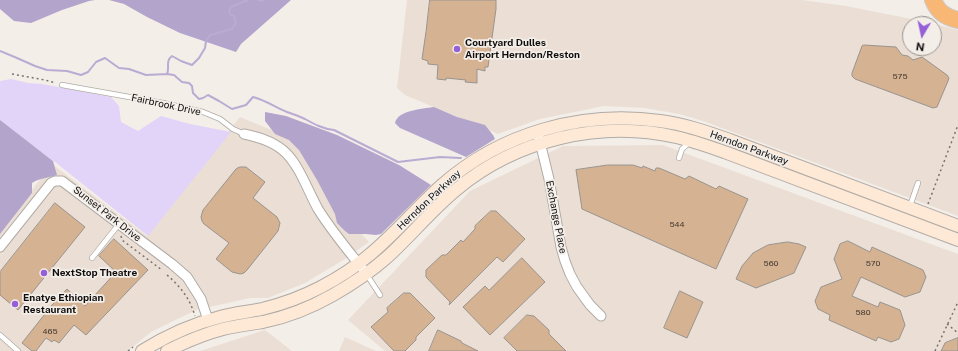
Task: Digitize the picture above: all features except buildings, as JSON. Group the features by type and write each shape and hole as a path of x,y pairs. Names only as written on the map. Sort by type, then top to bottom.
{"highway":[{"path":"934,4 944,15 958,20"}],"main road":[{"name":"Herndon Parkway","path":"142,351 174,334 208,320 274,306 310,293 334,280 358,264 390,236 432,194 461,169 495,149 518,138 536,131 570,123 626,118 653,120 686,126 707,132 958,226"},
{"name":"Herndon Parkway","path":"167,351 211,333 236,326 268,320 298,311 332,296 366,274 385,258 435,209 467,181 500,160 540,144 566,137 590,133 618,131 653,133 691,141 727,153 958,240"},
{"path":"786,175 792,164"}],"street":[{"name":"Exchange Place","path":"536,131 549,178 561,247 565,261 577,287 590,305 601,316"},
{"name":"Fairbrook Drive","path":"244,134 268,141 289,156 318,208 366,274"},
{"name":"Sunset Park Drive","path":"0,247 47,187 55,181 62,181 69,185 120,228 172,264 187,278 201,299 208,320"}],"lane":[{"name":"Fairbrook Drive","path":"62,85 163,103 203,112 244,134"},
{"path":"678,158 685,145 691,141"},
{"path":"909,208 918,183"},
{"path":"92,258 120,228"},
{"path":"366,274 380,295"},
{"path":"208,320 211,333"},
{"path":"0,335 18,351"}],"path":[{"path":"12,74 45,80 62,85"},
{"path":"927,208 958,126"},
{"path":"120,228 122,240 162,270"},
{"path":"168,275 177,284 191,303 195,316"},
{"path":"935,351 958,302"},
{"path":"947,324 958,333"}],"shaded area":[{"path":"0,0 95,0 62,10 31,23 14,21 0,9"},
{"path":"109,0 291,0 241,44 236,52 180,33 124,4"},
{"path":"407,0 802,0 846,6 902,17 902,56 942,56 942,26 958,30 958,216 703,121 679,114 644,108 604,106 540,119 498,134 405,95 397,88"},
{"path":"11,79 111,97 119,106 121,122 138,131 161,116 190,124 231,132 148,236 55,162 0,121 0,81"},
{"path":"434,107 457,117 485,125 495,139 466,157 400,128 395,123 401,115 405,113"},
{"path":"265,112 286,116 337,135 399,165 431,185 381,234 349,234 337,223 335,214 299,150 289,140 275,134 265,121"},
{"path":"240,117 301,142 340,210 369,242 345,259 305,283 268,298 250,298 196,310 151,332 128,351 0,351 0,232 52,164 147,236"},
{"path":"0,120 53,161 57,175 32,183 32,193 0,234"},
{"path":"663,145 958,254 958,351 385,351 348,320 470,191 563,146"},
{"path":"265,330 292,351 200,351"},
{"path":"345,337 376,351 339,351"}],"waterway":[{"path":"167,74 168,62 172,56 192,65 199,58 210,35 232,29 236,23 234,16 230,14 229,11 231,7 248,0"},
{"path":"258,0 264,0"},
{"path":"0,51 47,70 67,71 81,75 88,72 96,62 105,58 119,68 129,69 146,75 174,75 182,82 189,83 192,86 193,93 199,99 208,95 232,109 246,105 253,97 257,98 326,129 334,130 398,162 440,157 461,158"}],"place":[{"name":"Courtyard Dulles Airport Herndon/Reston","path":"457,49"},
{"name":"NextStop Theatre","path":"44,273"},
{"name":"Enatye Ethiopian Restaurant","path":"15,304"}]}
